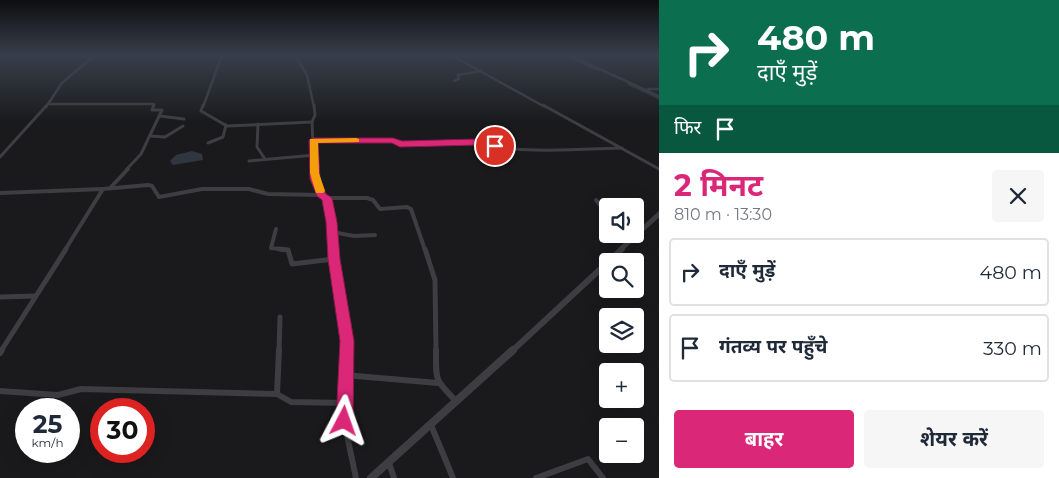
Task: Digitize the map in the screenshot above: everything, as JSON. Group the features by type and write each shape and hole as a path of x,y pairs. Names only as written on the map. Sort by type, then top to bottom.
{"street":[{"path":"0,157 22,135 48,104 62,83 69,77"},
{"path":"214,77 201,111 219,123 226,125 312,122"},
{"path":"308,77 314,108 312,122 315,154 314,173 324,197 332,232 334,259 347,341 344,375 346,403 344,421 356,478"},
{"path":"454,81 458,77"},
{"path":"493,77 659,169"},
{"path":"618,77 659,96"},
{"path":"647,90 659,89"},
{"path":"48,104 154,104 152,110 162,110 141,154 112,187"},
{"path":"160,116 184,119"},
{"path":"258,124 257,147 265,159"},
{"path":"208,142 223,137 226,125"},
{"path":"150,136 165,137 183,126"},
{"path":"488,129 499,146"},
{"path":"313,140 393,141 400,144 479,142 499,146 558,150 622,148"},
{"path":"249,161 315,154"},
{"path":"0,194 103,190 112,187 151,185 159,197 202,189 249,189 268,194 367,198 372,200 380,209 407,207 411,209 435,280 438,383"},
{"path":"0,353 35,296 54,271 103,190"},
{"path":"596,200 599,204"},
{"path":"644,228 659,214"},
{"path":"276,229 271,248 288,250 292,264 334,259"},
{"path":"332,232 354,236 374,235"},
{"path":"617,253 628,243"},
{"path":"371,478 457,402 599,270"},
{"path":"0,297 35,296"},
{"path":"277,394 280,317"},
{"path":"344,375 438,383 457,402"},
{"path":"0,391 58,395 81,389 277,394 291,402 346,403"},
{"path":"431,425 453,478"},
{"path":"536,478 588,459 604,478"},
{"path":"389,462 394,478"}],"shaded area":[{"path":"192,151 202,154 203,160 173,165 170,161 176,155"}],"waterway":[{"path":"629,84 659,98"}],"slow traffic":[{"path":"320,191 314,173 315,150 313,140 356,140"}],"route":[{"path":"344,421 346,403 344,375 347,341 334,259 332,222 327,198 322,196 315,179 313,140 394,141 400,144 482,142 495,146"}]}
